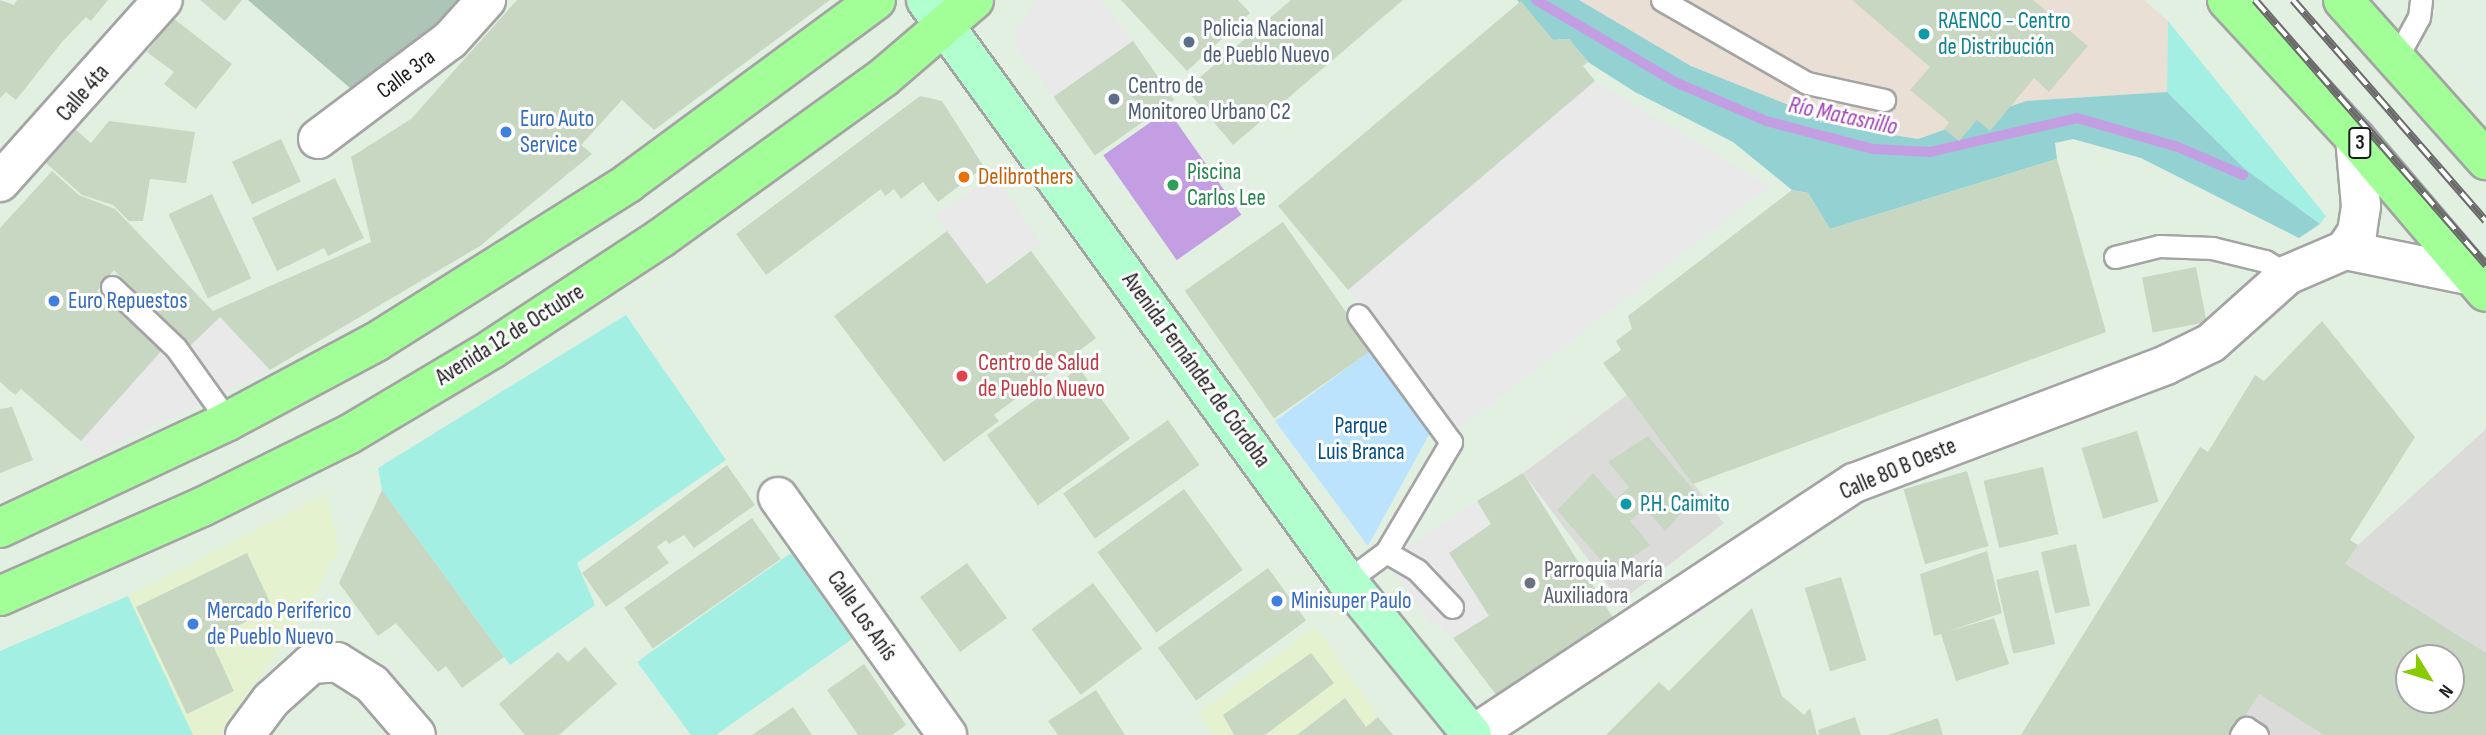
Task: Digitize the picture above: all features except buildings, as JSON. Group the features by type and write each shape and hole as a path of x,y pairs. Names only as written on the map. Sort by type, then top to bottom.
{"main road":[{"path":"0,528 228,421 376,342 532,246 876,0"},
{"name":"3","path":"2227,0 2355,138 2480,284"},
{"path":"2343,0 2486,160"},
{"name":"Avenida Fernández de Córdoba","path":"948,8 1348,582 1472,735"},
{"name":"Avenida 12 de Octubre","path":"0,596 336,441 492,349 661,238 883,78 948,8"}],"street":[{"name":"Calle 4ta","path":"0,182 163,0"},
{"name":"Calle 3ra","path":"318,139 450,40 486,0"},
{"path":"2355,138 2361,206 2357,232 2346,250 2480,284"},
{"name":"Calle 80 B Oeste","path":"1472,735 1854,483 2177,359 2211,343 2287,275 2346,250"},
{"name":"Calle Los Anís","path":"778,497 947,735"},
{"path":"246,735 271,699 311,664 337,662 372,684 416,735"}],"lane":[{"path":"1662,0 1807,83 1884,100"},
{"path":"2396,60 2419,17 2421,0"},
{"path":"2115,257 2159,246 2212,248 2265,261 2287,275"},
{"path":"112,287 176,348 228,421"},
{"path":"1348,582 1386,552 1451,442 1358,314"},
{"path":"1386,552 1417,570 1452,607"},
{"path":"2241,735 2246,728 2257,735"}],"shaded area":[{"path":"248,0 459,0 424,37 350,88"},
{"path":"1038,0 1099,0 1133,41 1054,98 1016,47 1015,28"},
{"path":"1517,0 1579,0 1691,66 1844,127 1918,139 2026,101 2167,92 2245,169 2320,224 2299,238 2141,158 2073,139 2055,143 2057,159 1830,229 1808,193 1792,190 1733,142 1635,92 1588,62 1569,39 1553,40"},
{"path":"1579,0 2144,0 2168,21 2167,92 2026,101 1918,139 1844,127 1691,66"},
{"path":"2168,21 2326,216 2320,224 2245,169 2167,92"},
{"path":"1595,81 1769,186 1456,431 1348,290"},
{"name":"Piscina Carlos Lee","path":"1168,110 1241,215 1177,260 1103,155"},
{"path":"994,175 1042,243 983,284 936,216"},
{"path":"626,315 726,460 577,563 595,605 510,665 382,490 378,468"},
{"path":"220,317 270,370 96,455 81,441 163,349 189,347"},
{"path":"1627,395 1724,524 1620,602 1523,473"},
{"path":"2486,429 2486,735 2021,735 2200,447 2358,545"},
{"path":"327,493 339,549 306,612 218,735 193,735 128,596"},
{"path":"1477,501 1491,524 1449,554 1489,616 1451,639 1438,622 1430,623 1393,570 1406,548"},
{"path":"791,553 852,639 716,735 691,735 637,662"},
{"path":"128,596 193,735 0,735 0,651"},
{"path":"1316,626 1378,717 1356,735 1214,735 1198,713"}],"green space":[{"name":"Parque Luis Branca","path":"1369,352 1430,433 1368,546 1275,421"}],"waterway":[{"name":"Río Matasnillo","path":"1536,0 1675,82 1766,121 1873,149 1930,152 2077,118 2178,147 2243,175"}],"railway":[{"path":"2255,0 2486,265"},
{"path":"2293,0 2486,221"}],"place":[{"name":"RAENCO - Centro de Distribución","path":"1924,34"},
{"name":"Policia Nacional de Pueblo Nuevo","path":"1189,42"},
{"name":"Centro de Monitoreo Urbano C2","path":"1114,99"},
{"name":"Euro Auto Service","path":"506,132"},
{"name":"Delibrothers","path":"964,177"},
{"name":"Piscina Carlos Lee","path":"1173,185"},
{"name":"Euro Repuestos","path":"54,301"},
{"name":"Centro de Salud de Pueblo Nuevo","path":"962,376"},
{"name":"P.H. Caimito","path":"1626,504"},
{"name":"Parroquia María Auxiliadora","path":"1530,583"},
{"name":"Minisuper Paulo","path":"1277,601"},
{"name":"Mercado Periferico de Pueblo Nuevo","path":"193,624"}]}
